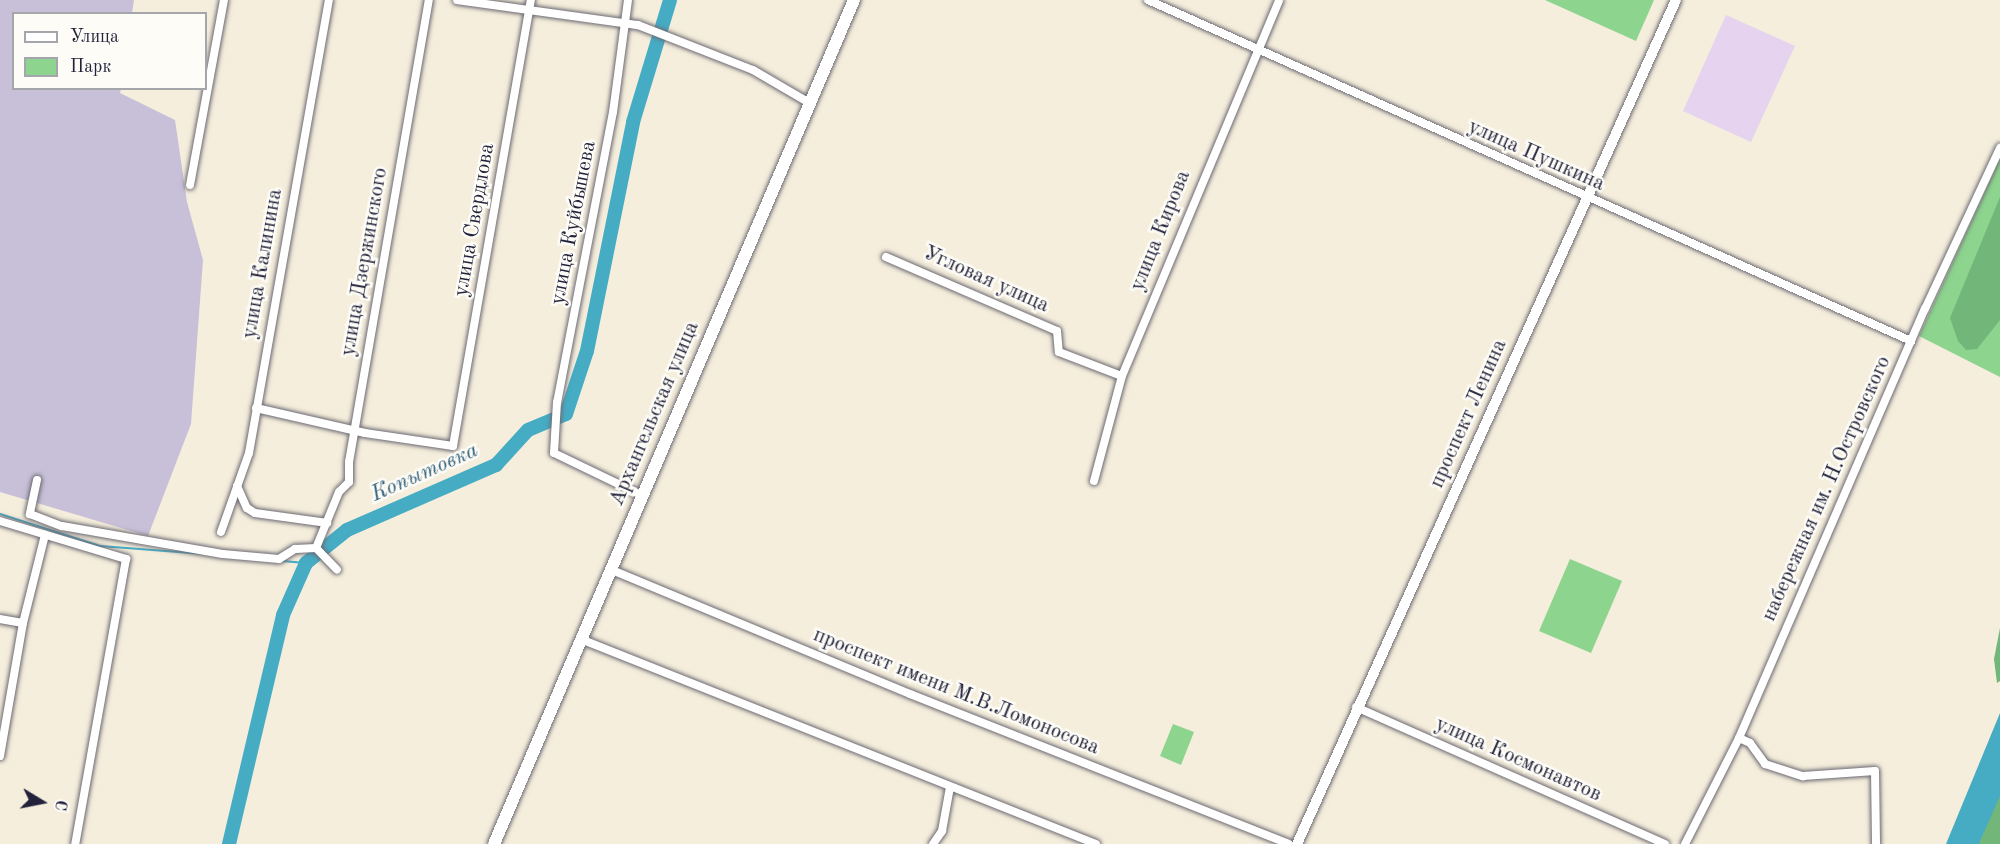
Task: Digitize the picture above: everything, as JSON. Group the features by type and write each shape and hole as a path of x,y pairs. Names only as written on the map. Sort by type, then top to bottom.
{"main road":[{"name":"Архангельская улица","path":"494,844 583,640 641,495 808,102 854,0"}],"street":[{"path":"190,185 224,0"},
{"name":"улица Калинина","path":"221,532 249,453 329,0"},
{"name":"улица Дзержинского","path":"316,548 339,492 349,482 354,430 429,0"},
{"path":"457,0 529,12 622,22 651,30 753,70 808,102"},
{"name":"улица Свердлова","path":"354,430 453,446 531,0"},
{"name":"улица Куйбышева","path":"628,0 622,22 613,112 557,402 554,453 641,495"},
{"name":"улица Пушкина","path":"1148,0 1587,199 1911,341"},
{"name":"улица Кирова","path":"1094,481 1122,376 1279,0"},
{"name":"проспект Ленина","path":"1297,844 1356,707 1676,0"},
{"name":"набережная им. Н.Островского","path":"1685,844 1739,738 1911,341 2000,148"},
{"name":"Угловая улица","path":"886,257 1057,331 1059,352 1122,376"},
{"path":"256,408 354,430"},
{"path":"37,480 30,514 62,526 223,554 279,559 295,549 316,548 338,570"},
{"path":"237,486 247,508 255,513 327,524"},
{"path":"0,521 126,559 75,844"},
{"path":"0,756 23,623 45,535"},
{"name":"проспект имени М.В.Ломоносова","path":"612,570 910,694 1288,844"},
{"path":"0,619 23,623"},
{"path":"583,640 1096,844"},
{"name":"улица Космонавтов","path":"1356,707 1665,844"},
{"path":"1739,738 1750,743 1765,764 1803,776 1875,771 1876,844"},
{"path":"933,844 942,831 950,787"},
{"path":"1639,844 1644,834"}],"shaded area":[{"path":"0,0 134,0 132,12 12,12 12,90 121,90 120,93 175,120 187,202 203,260 191,424 148,536 0,492"},
{"path":"1726,15 1795,46 1751,142 1683,111"}],"green space":[{"path":"1545,0 1654,0 1636,41"},
{"path":"2000,159 2000,377 1919,336"},
{"path":"2000,197 2000,320 1977,349 1966,350 1958,341 1950,318"},
{"path":"1570,559 1622,581 1591,653 1539,631"},
{"path":"2000,628 2000,681 1997,683 1994,659"},
{"path":"1173,724 1194,732 1181,765 1160,756"},
{"path":"2000,776 2000,844 1975,844 1994,781"}],"water":[{"path":"2000,713 2000,776 1994,781 1975,844 1946,844"}],"waterway":[{"name":"Копытовка","path":"229,844 283,615 306,563 347,530 496,465 528,430 566,414 587,351 633,122 670,0"},
{"path":"0,514 100,546 205,554"},
{"path":"282,561 306,563"},
{"path":"1971,844 2000,779"}]}
